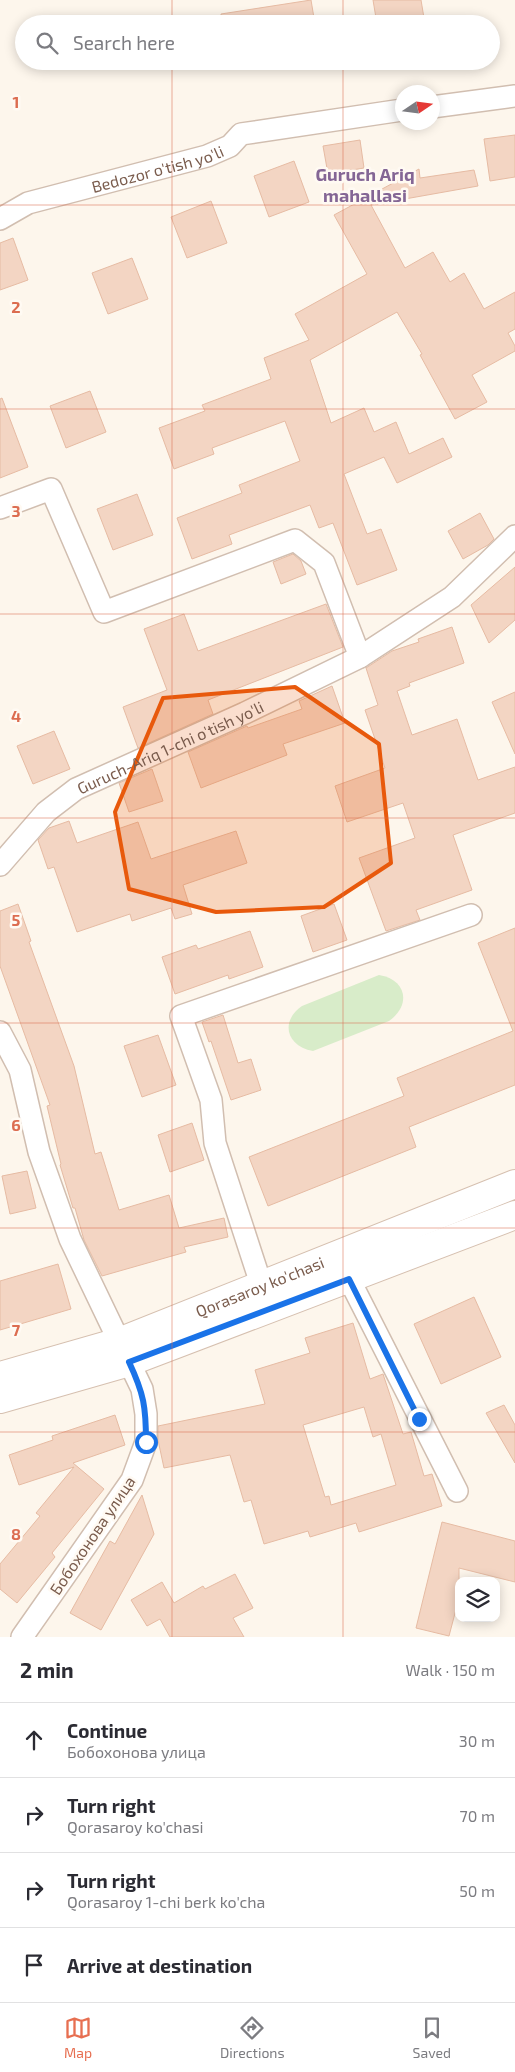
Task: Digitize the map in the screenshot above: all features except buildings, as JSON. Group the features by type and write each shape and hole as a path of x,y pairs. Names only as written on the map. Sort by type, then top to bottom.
{"main road":[{"name":"Qorasaroy ko'chasi","path":"0,1376 124,1352 261,1284 515,1184"},
{"name":"Qorasaroy ko'chasi","path":"0,1399 124,1352 349,1279 515,1215"}],"street":[{"path":"440,106 515,96"},
{"name":"Bedozor o'tish yo'li","path":"0,219 28,203 207,156 230,146 241,134 395,111"},
{"path":"0,508 52,489 104,612 295,540 324,563 360,656"},
{"name":"Guruch-Ariq 1-chi o'tish yo'li","path":"0,865 46,812 76,789 246,714 360,656 452,597 515,536"},
{"path":"261,1284 215,1143 211,1100 181,1016 472,915"},
{"name":"Бобохонова улица","path":"0,1032 20,1070 39,1152 70,1239 142,1389 146,1414 146,1442 132,1480 22,1637"},
{"path":"349,1279 457,1492"}],"highlighted area":[{"path":"295,687 379,744 391,863 324,907 216,912 129,889 115,812 163,698"}],"green space":[{"path":"379,975 388,977 395,982 403,994 401,1008 389,1021 313,1051 297,1044 292,1039 289,1032 291,1019 302,1006"}],"district":[{"name":"Guruch Ariq mahallasi","path":"365,184"}],"route":[{"path":"146,1442 146,1414 142,1389 129,1362 349,1279 419,1419"}]}
